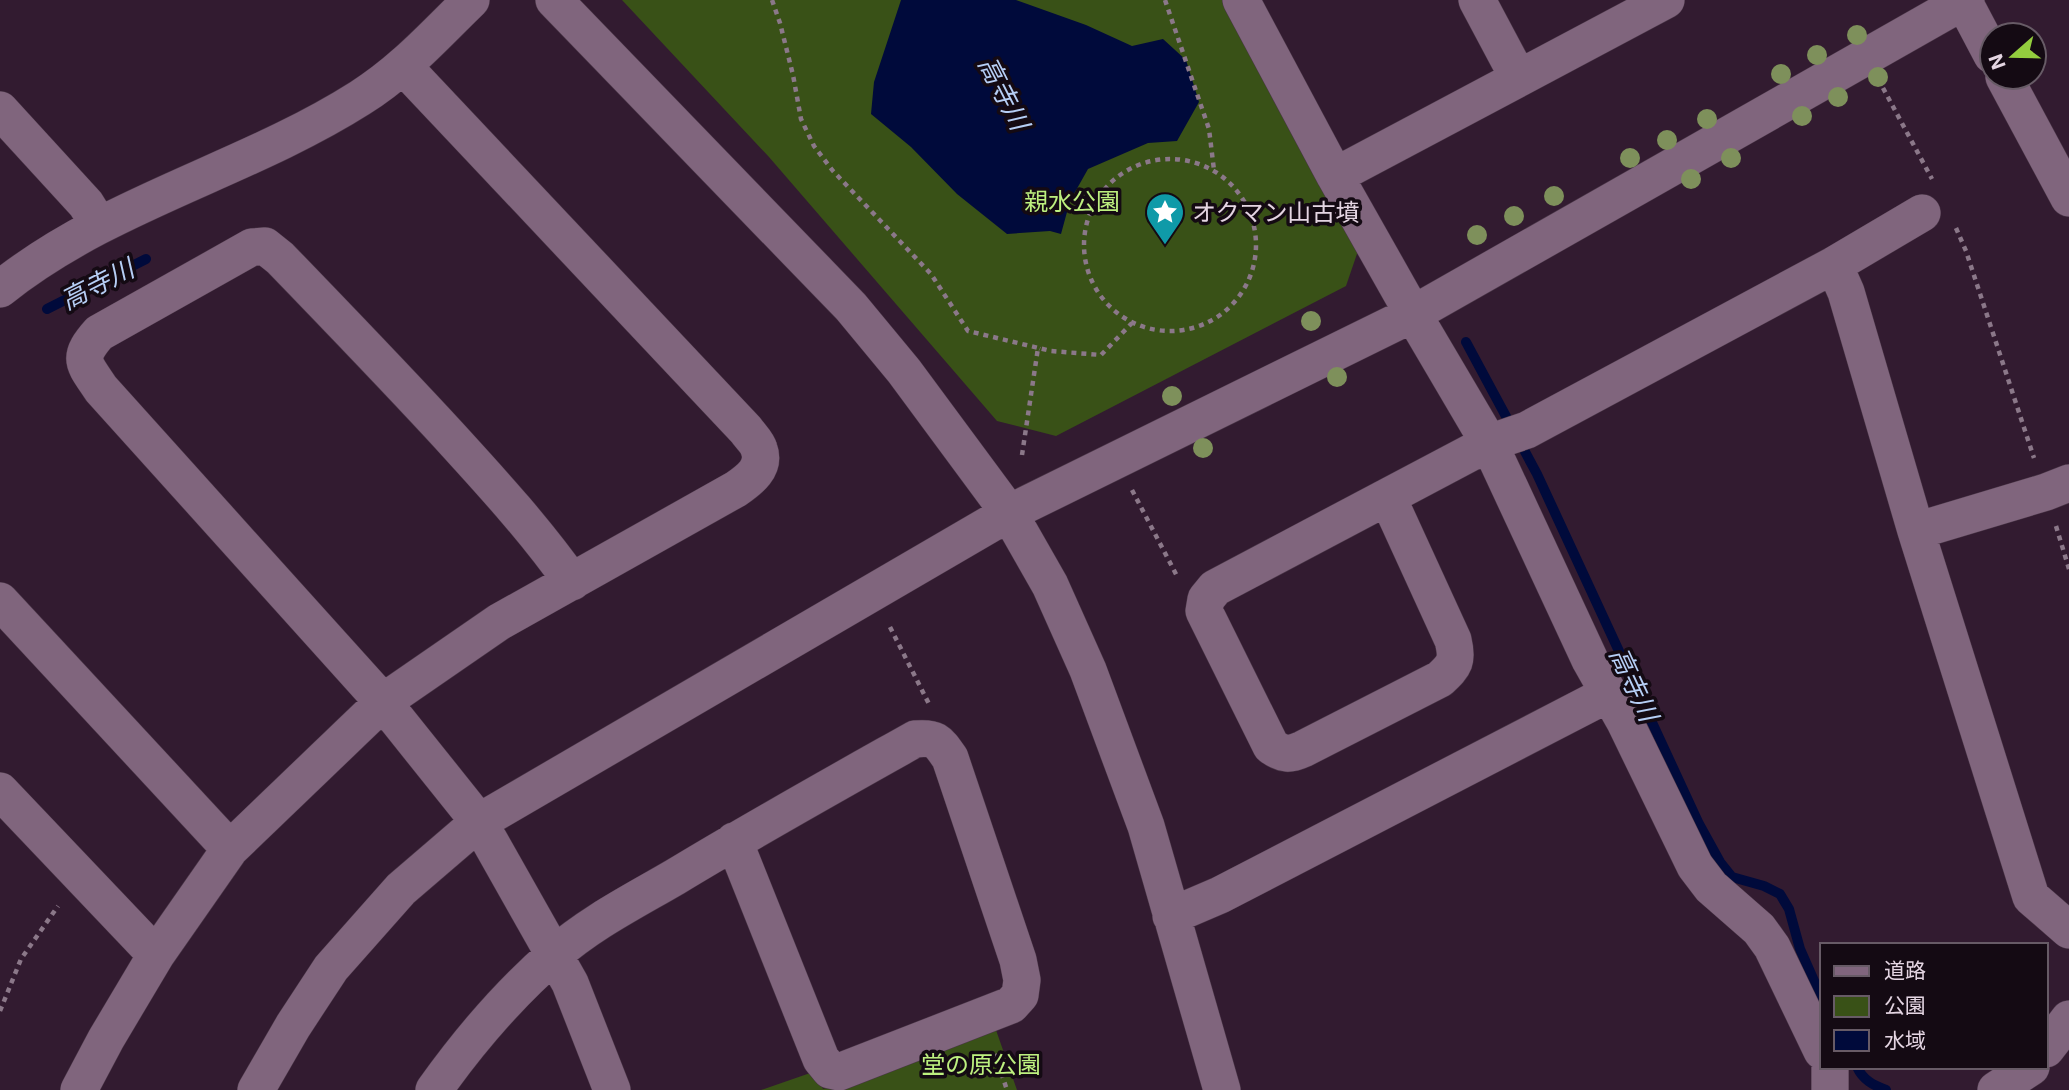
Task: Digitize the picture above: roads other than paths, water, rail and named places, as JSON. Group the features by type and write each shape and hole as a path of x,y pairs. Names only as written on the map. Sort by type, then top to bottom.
{"street":[{"path":"0,289 16,276 99,225 307,129 361,97 404,67 471,0"},
{"path":"554,0 851,307 904,371 1009,513 1050,585 1088,670 1146,826 1222,1090"},
{"path":"1241,0 1412,314 1489,443 1590,660 1625,722 1695,866 1711,887 1759,929 1772,947 1820,1047"},
{"path":"1477,0 1518,77"},
{"path":"1335,176 1666,0"},
{"path":"257,1090 293,1026 331,968 401,889 479,821 1009,513 1412,314 1964,0 1978,28"},
{"path":"79,1090 156,955 230,849 383,702 499,622 736,489 753,477 760,461 759,448 746,430 404,67"},
{"path":"2012,91 2069,198"},
{"path":"6,130 86,204 99,225"},
{"path":"1388,498 1453,640 1457,656 1451,668 1440,679 1291,754 1280,753 1271,746 1204,611 1206,599 1215,588 1489,443 1527,430 1938,210"},
{"path":"572,582 549,550 414,397 280,258 265,246 252,247 99,333 86,347 85,364 101,389 383,702 479,821 570,983 612,1090"},
{"path":"1834,265 1846,292 1916,531 2031,897 2069,930"},
{"path":"1916,531 2057,488"},
{"path":"0,601 230,849"},
{"path":"1171,916 1220,895 1608,695"},
{"path":"434,1090 457,1057 515,993 555,954 589,928 734,841 915,739 930,737 939,743 950,758 1018,960 1022,980 1020,995 1011,1005 839,1072 831,1070 821,1059 734,841"},
{"path":"1,795 156,955"},
{"path":"2048,1046 2069,1019"},
{"path":"1830,1069 1830,1090"},
{"path":"1996,1090 2028,1069"}],"water":[{"path":"901,0 1016,0 1086,25 1132,46 1163,39 1186,60 1199,102 1177,141 1148,143 1088,169 1070,201 1061,234 1050,231 1007,234 957,194 911,147 871,114 874,82"}],"waterway":[{"name":"高寺川","path":"47,309 146,259"},
{"name":"高寺川","path":"1466,342 1537,474 1699,824 1720,862 1732,877 1764,886 1780,894 1789,909 1800,949 1820,994"},
{"name":"高寺川","path":"1858,1069 1869,1082 1886,1090"}],"place":[{"name":"オクマン山古墳","path":"1165,246"}],"park label":[{"name":"親水公園","path":"1072,201"},
{"name":"堂の原公園","path":"981,1064"}]}
